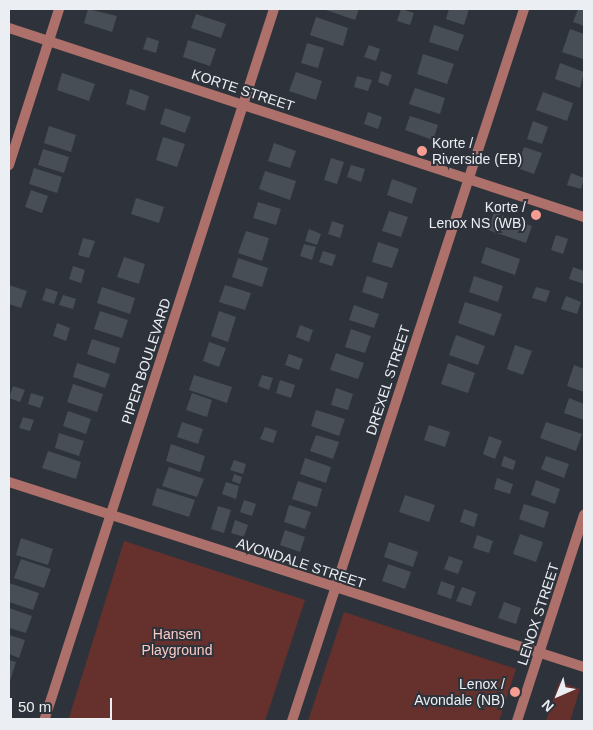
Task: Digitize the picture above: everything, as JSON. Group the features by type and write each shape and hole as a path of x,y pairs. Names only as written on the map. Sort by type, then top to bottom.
{"street":[{"path":"9,164 60,9"},
{"name":"PIPER BOULEVARD","path":"44,721 274,9"},
{"name":"DREXEL STREET","path":"292,721 524,9"},
{"name":"KORTE STREET","path":"9,28 584,217"},
{"name":"AVONDALE STREET","path":"9,482 539,656 551,655 584,667"},
{"name":"LENOX STREET","path":"517,721 584,515"}],"green space":[{"name":"Hansen Playground","path":"124,541 305,600 265,721 68,721"},
{"path":"344,612 516,669 499,721 308,721"},
{"path":"559,682 580,689 570,721 546,721"}],"building":[{"path":"88,9 117,16 112,32 84,23"},
{"path":"323,9 359,9 355,20"},
{"path":"401,9 414,13 410,25 397,21"},
{"path":"449,9 469,9 464,25 446,19"},
{"path":"578,9 584,9 584,26 573,22"},
{"path":"196,14 226,24 221,38 191,28"},
{"path":"316,17 348,28 343,46 310,35"},
{"path":"434,25 464,35 458,51 429,42"},
{"path":"570,29 584,34 583,59 562,52"},
{"path":"147,37 159,41 156,53 143,49"},
{"path":"188,40 216,49 210,66 183,57"},
{"path":"307,43 324,48 318,68 301,63"},
{"path":"369,45 380,49 376,61 364,57"},
{"path":"423,54 454,64 447,84 417,74"},
{"path":"560,63 584,72 580,88 555,79"},
{"path":"381,71 392,75 388,86 378,82"},
{"path":"296,72 322,81 316,100 289,91"},
{"path":"62,73 95,84 89,101 57,90"},
{"path":"357,76 372,80 368,91 354,87"},
{"path":"415,88 445,98 440,114 409,104"},
{"path":"130,89 149,96 145,111 126,104"},
{"path":"543,92 573,103 567,121 536,110"},
{"path":"165,108 191,117 185,133 160,124"},
{"path":"368,112 382,117 378,129 364,124"},
{"path":"410,116 438,125 433,140 405,130"},
{"path":"533,121 548,127 542,144 527,139"},
{"path":"49,126 76,135 71,152 44,143"},
{"path":"163,137 185,144 177,167 156,160"},
{"path":"274,143 296,151 290,168 268,161"},
{"path":"524,147 542,153 534,174 517,168"},
{"path":"43,149 69,157 64,173 38,165"},
{"path":"331,158 344,162 337,184 324,180"},
{"path":"351,165 365,169 361,182 347,177"},
{"path":"34,168 62,177 57,193 29,184"},
{"path":"265,171 296,181 290,200 259,189"},
{"path":"571,173 584,178 581,189 567,185"},
{"path":"392,179 417,188 412,204 387,195"},
{"path":"31,190 48,196 42,213 25,207"},
{"path":"136,198 164,207 159,223 131,214"},
{"path":"258,202 281,209 276,225 253,218"},
{"path":"389,211 408,217 401,237 382,231"},
{"path":"494,212 532,226 526,243 488,230"},
{"path":"332,221 344,225 340,238 328,234"},
{"path":"309,229 321,234 317,245 305,241"},
{"path":"246,231 269,238 262,261 238,253"},
{"path":"556,235 568,239 563,254 551,250"},
{"path":"83,238 95,241 89,258 78,255"},
{"path":"378,242 399,249 392,268 372,262"},
{"path":"304,244 316,247 312,260 300,256"},
{"path":"486,247 520,259 515,275 481,263"},
{"path":"323,251 336,255 332,266 319,262"},
{"path":"124,257 145,264 139,284 117,277"},
{"path":"238,258 268,268 262,287 232,277"},
{"path":"73,266 85,270 81,283 69,279"},
{"path":"573,267 584,271 584,284 569,279"},
{"path":"367,276 388,283 383,299 362,292"},
{"path":"474,276 503,286 498,302 469,292"},
{"path":"9,285 27,291 21,308 9,304"},
{"path":"225,285 251,293 245,310 219,302"},
{"path":"102,287 135,298 130,314 97,303"},
{"path":"536,287 550,291 546,302 532,298"},
{"path":"46,288 58,292 54,304 42,300"},
{"path":"63,295 76,299 73,309 59,305"},
{"path":"566,296 581,302 577,314 561,309"},
{"path":"465,302 502,314 494,336 458,323"},
{"path":"354,305 379,314 374,328 349,320"},
{"path":"100,311 128,320 122,338 94,329"},
{"path":"219,311 236,317 228,342 211,336"},
{"path":"57,323 70,328 66,341 53,336"},
{"path":"300,325 313,330 309,342 296,337"},
{"path":"351,329 371,336 365,353 345,347"},
{"path":"456,335 485,346 478,365 449,355"},
{"path":"92,339 120,348 115,364 87,354"},
{"path":"209,342 226,348 219,367 203,361"},
{"path":"515,345 532,351 523,375 507,369"},
{"path":"336,353 364,363 358,379 330,370"},
{"path":"289,354 303,359 299,370 285,365"},
{"path":"77,363 110,374 105,388 73,377"},
{"path":"448,363 475,373 468,393 441,384"},
{"path":"574,365 584,369 584,392 567,386"},
{"path":"194,375 232,387 227,403 189,390"},
{"path":"262,375 273,378 269,390 258,386"},
{"path":"280,380 295,385 291,398 276,393"},
{"path":"73,384 103,394 97,412 67,402"},
{"path":"13,386 25,390 20,402 9,398"},
{"path":"336,388 353,394 348,410 331,405"},
{"path":"31,393 44,397 40,408 28,404"},
{"path":"192,393 212,400 207,417 186,410"},
{"path":"569,398 584,404 584,420 564,413"},
{"path":"316,410 345,419 339,436 311,426"},
{"path":"68,411 91,419 86,434 63,426"},
{"path":"23,417 34,420 30,431 19,428"},
{"path":"182,422 203,429 198,444 177,437"},
{"path":"546,422 582,434 576,451 540,438"},
{"path":"429,425 450,432 445,447 424,440"},
{"path":"265,427 277,431 273,443 260,439"},
{"path":"59,433 84,441 79,456 55,448"},
{"path":"316,435 339,442 333,459 310,451"},
{"path":"489,436 502,441 495,459 483,454"},
{"path":"171,444 205,456 200,472 166,461"},
{"path":"48,451 81,462 76,479 42,468"},
{"path":"504,456 516,461 513,470 501,466"},
{"path":"546,456 569,464 564,478 541,469"},
{"path":"305,458 331,467 326,483 300,474"},
{"path":"234,460 246,464 243,474 230,470"},
{"path":"169,467 204,479 197,497 162,486"},
{"path":"234,474 242,477 240,484 232,481"},
{"path":"497,478 513,484 510,494 494,489"},
{"path":"536,480 560,489 555,504 531,495"},
{"path":"298,481 322,489 317,507 292,499"},
{"path":"226,482 239,486 236,499 222,494"},
{"path":"157,488 195,500 189,517 152,505"},
{"path":"405,495 435,505 429,522 399,512"},
{"path":"244,500 256,504 252,516 240,512"},
{"path":"524,504 549,512 544,528 519,519"},
{"path":"289,505 311,512 305,529 284,522"},
{"path":"218,506 231,510 224,533 211,529"},
{"path":"464,509 478,514 474,527 460,522"},
{"path":"235,520 248,525 244,537 231,533"},
{"path":"285,530 305,537 300,552 280,545"},
{"path":"520,534 543,542 536,562 513,554"},
{"path":"477,535 493,541 489,553 473,548"},
{"path":"21,538 53,549 48,565 16,555"},
{"path":"389,542 418,552 413,567 384,557"},
{"path":"449,556 463,561 458,574 444,569"},
{"path":"21,559 51,569 44,588 14,578"},
{"path":"388,564 411,572 405,589 382,581"},
{"path":"441,581 455,586 451,599 437,594"},
{"path":"9,583 39,593 33,610 9,602"},
{"path":"462,587 476,592 471,606 456,601"},
{"path":"504,602 521,608 516,624 498,618"},
{"path":"9,608 32,616 26,633 9,628"},
{"path":"9,635 25,640 19,658 9,654"},
{"path":"9,660 16,662 10,681 9,681"}],"place":[{"name":"Korte / Riverside (EB)","path":"422,151"},
{"name":"Korte / Lenox NS (WB)","path":"536,215"},
{"name":"Lenox / Avondale (NB)","path":"515,692"}]}
